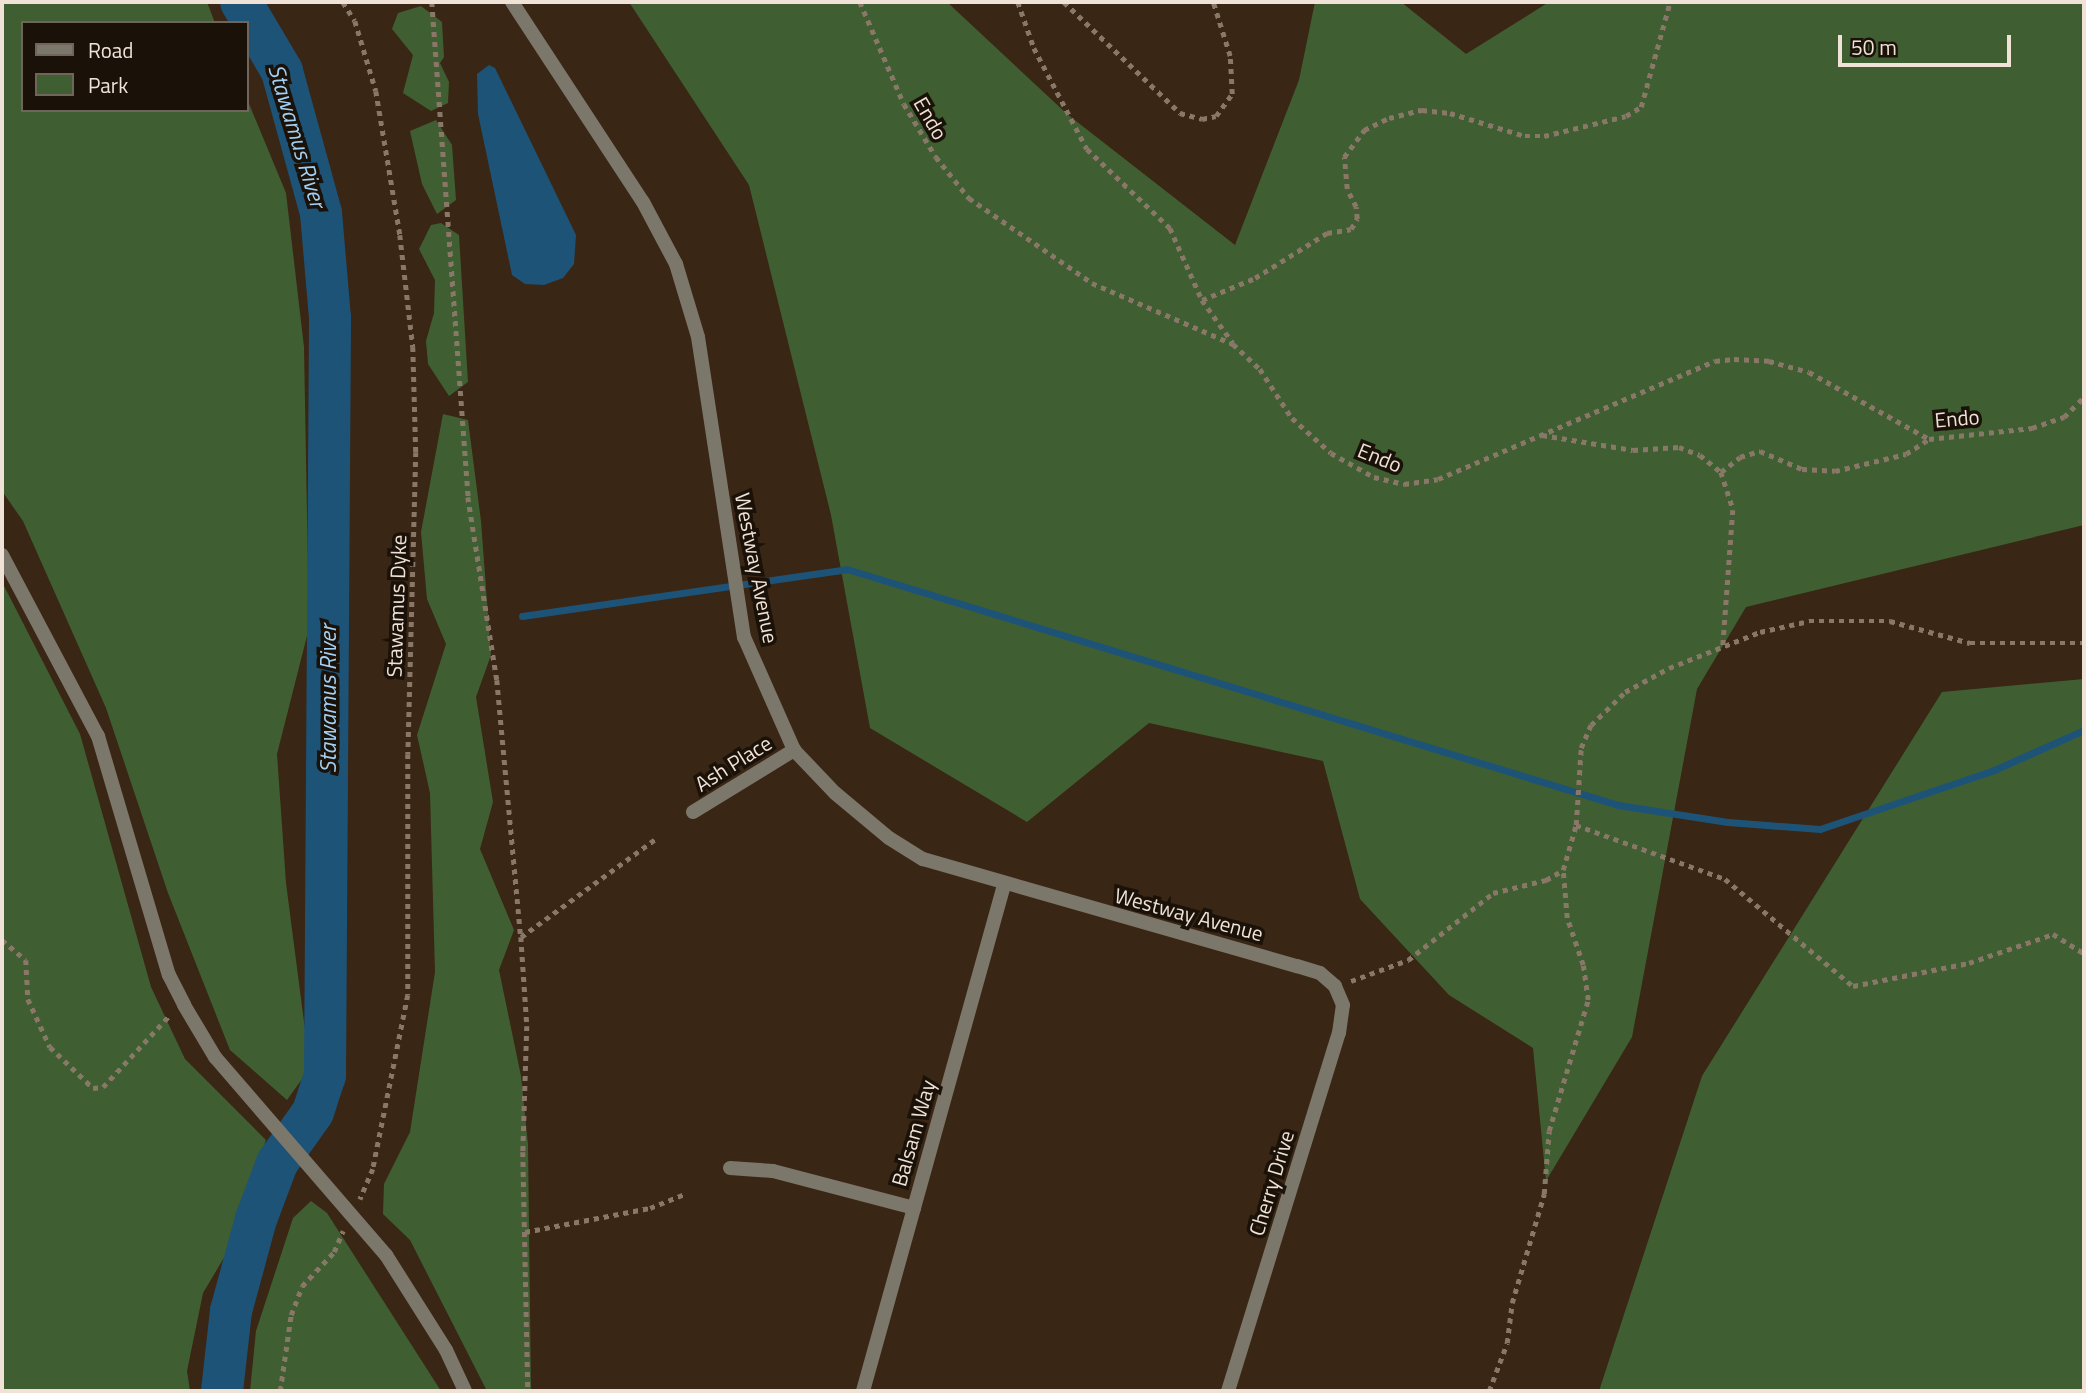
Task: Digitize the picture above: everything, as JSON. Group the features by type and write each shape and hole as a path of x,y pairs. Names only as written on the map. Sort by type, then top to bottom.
{"street":[{"name":"Westway Avenue","path":"512,2 643,202 676,264 698,337 744,637 794,750 835,793 889,838 923,859 1004,885 1320,973 1335,986"},
{"path":"2,555 98,736 169,975 184,1005 215,1057 351,1210 439,1339 465,1391"},
{"name":"Ash Place","path":"693,812 794,750"},
{"name":"Balsam Way","path":"863,1391 1004,885"},
{"name":"Cherry Drive","path":"1228,1391 1339,1033 1343,1006 1335,986"},
{"path":"730,1168 772,1171 914,1208"}],"path":[{"name":"Stawamus Dyke","path":"280,1391 291,1315 302,1286 334,1252 351,1210 366,1192 408,995 408,754 416,452 413,347 400,234 376,91 355,21 343,2"},
{"path":"432,2 468,497 497,680 521,937 527,1026 525,1232 528,1391"},
{"name":"Endo","path":"860,2 904,104 936,157 969,198 1092,283 1233,344 1261,369 1292,418 1331,453 1374,477 1404,484 1438,479 1715,361 1769,361 1809,372 1929,439 2032,428 2064,417 2084,397"},
{"path":"1018,2 1034,48 1087,149 1170,228 1202,300 1233,344"},
{"path":"1064,2 1180,113 1202,119 1216,116 1232,94 1230,56 1213,2"},
{"path":"1202,300 1255,278 1327,233 1351,229 1357,219 1356,207 1347,189 1344,157 1364,130 1389,118 1422,110 1450,113 1525,136 1544,136 1626,116 1641,107 1670,2"},
{"path":"1541,435 1633,450 1679,447 1700,455 1721,472 1733,510 1723,646"},
{"path":"1721,472 1740,457 1760,451 1802,469 1846,469 1906,454 1929,439"},
{"path":"1489,1391 1507,1343 1512,1303 1544,1194 1549,1131 1588,999 1583,965 1567,918 1563,870 1576,825 1581,748 1591,725 1625,692 1723,646 1810,621 1890,621 1970,643 2084,643"},
{"path":"1576,825 1725,879 1853,986 1969,963 2053,934 2084,953"},
{"path":"521,937 657,838"},
{"path":"1335,986 1408,960 1493,893 1546,880 1563,870"},
{"path":"2,940 26,960 28,999 50,1047 93,1088 103,1087 134,1057 164,1018 184,1005"},
{"path":"525,1232 650,1208 685,1194"}],"green space":[{"path":"2,2 207,2 214,21 21,21 21,112 248,112 248,101 286,193 304,347 309,628 277,754 286,883 310,1068 287,1100 230,1050 168,893 106,708 23,521 2,491"},
{"path":"629,2 947,2 1067,114 1235,245 1299,80 1315,2 1401,2 1466,54 1549,2 2084,2 2084,525 1746,607 1697,689 1632,1037 1546,1181 1533,1048 1449,995 1360,899 1323,761 1149,723 1027,822 870,728 831,515 749,185"},
{"path":"421,6 442,22 444,57 440,63 449,82 448,103 431,111 403,93 413,55 392,29 398,13"},
{"path":"436,120 452,145 456,200 437,214 422,184 410,131"},
{"path":"441,223 459,235 468,382 449,396 428,364 426,341 434,313 435,280 419,249 431,225"},
{"path":"443,414 468,420 481,521 491,655 476,697 493,802 480,849 514,930 499,970 521,1076 528,1144 531,1391 487,1391 410,1240 383,1214 384,1184 410,1132 435,972 430,793 417,735 446,644 427,599 421,532"},
{"path":"2,582 80,734 151,987 185,1059 266,1140 225,1256 203,1293 187,1371 190,1391 2,1391"},
{"path":"2084,679 2084,1391 1599,1391 1702,1076 1942,692"},
{"path":"311,1201 327,1213 441,1391 250,1391 256,1331 293,1218"}],"water":[{"path":"489,65 495,68 576,235 574,264 563,278 544,285 525,284 512,275 478,114 477,74"}],"waterway":[{"name":"Stawamus River","path":"222,1391 231,1311 256,1219 277,1163 313,1112 325,1076 330,318 321,213 282,71 241,2"},
{"path":"522,616 847,569 1618,805 1728,822 1820,829 1994,770 2084,730"}]}
